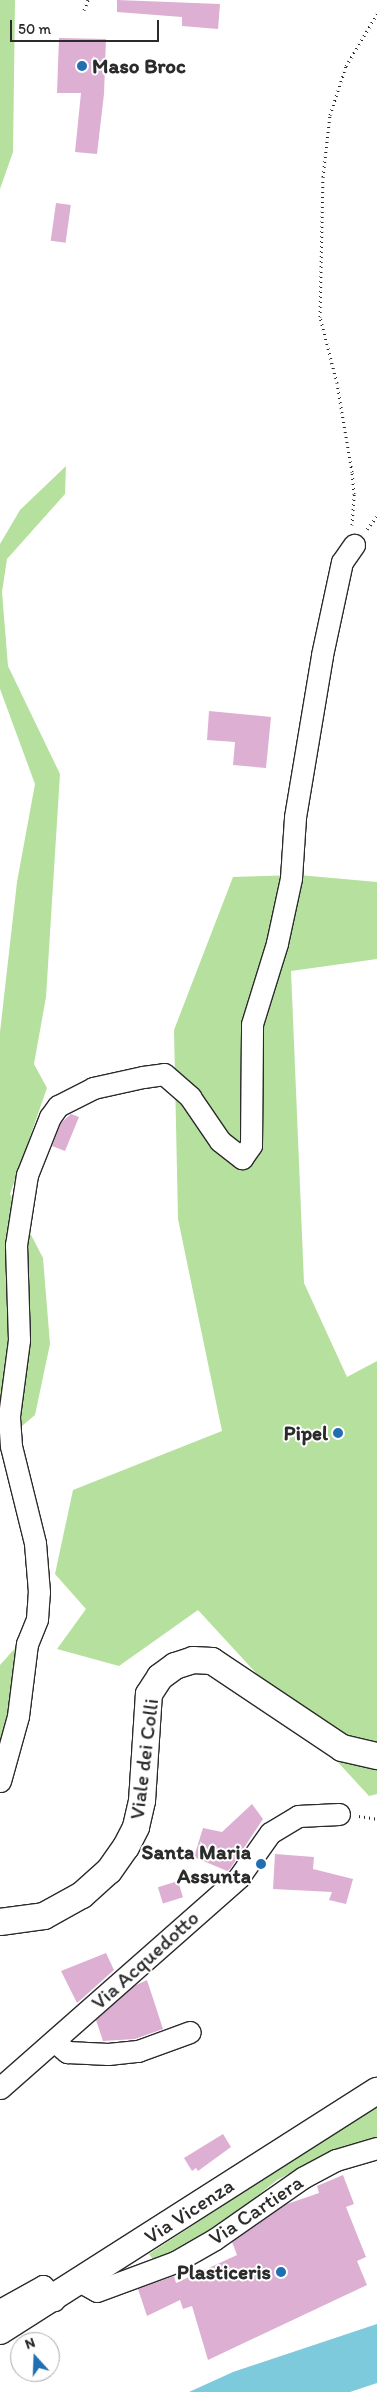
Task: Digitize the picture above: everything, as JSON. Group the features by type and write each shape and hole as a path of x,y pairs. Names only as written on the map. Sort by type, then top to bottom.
{"main road":[{"name":"Viale dei Colli","path":"0,1922 44,1916 82,1896 109,1871 126,1848 136,1827 142,1801 149,1694 160,1677 175,1666 193,1660 212,1662 342,1748 377,1756"},
{"name":"Via Vicenza","path":"0,2332 54,2300 377,2091"}],"street":[{"path":"0,1781 18,1716 27,1644 37,1619 39,1592 35,1542 11,1446 9,1416 19,1340 16,1245 27,1175 50,1117 58,1106 93,1088 164,1074 190,1097 220,1142 242,1158 251,1145 252,1024 277,943 291,878 295,817 322,655 342,562 353,536"},
{"name":"Via Acquedotto","path":"0,2088 55,2042 146,1956 239,1877 270,1833 298,1816 339,1814"},
{"path":"55,2042 67,2052 108,2054 138,2051 190,2032"},
{"name":"Via Cartiera","path":"81,2282 97,2291 175,2262 215,2239 304,2177 336,2160 377,2148"},
{"path":"0,2310 43,2286 54,2300"}],"path":[{"path":"84,10 88,0"},
{"path":"353,536 354,494 352,472 337,383 320,317 323,177 330,115 335,99 346,66 377,14"}],"green space":[{"path":"0,0 15,0 13,152 0,189"},
{"path":"66,466 65,494 7,559 2,592 8,666 60,774 46,997 34,1064 47,1088 10,1194 43,1258 50,1344 35,1415 4,1441 0,1391 0,1032 17,882 35,784 0,689 0,544 20,510"},
{"path":"299,875 377,882 377,959 291,971 304,1283 347,1377 377,1361 377,1794 369,1796 198,1610 119,1666 57,1649 86,1609 55,1574 73,1490 222,1431 178,1219 174,1030 233,877"},
{"path":"17,1646 21,1655 0,1764 0,1665"},
{"path":"377,2105 377,2138 310,2163 277,2180 230,2218 154,2261 149,2254"}],"water":[{"path":"377,2324 377,2383 350,2392 189,2392 233,2372"}],"building":[{"path":"117,0 220,4 218,29 182,26 182,17 117,12"},
{"name":"Maso Broc","path":"59,38 106,39 104,94 97,154 75,152 81,93 57,93"},
{"path":"56,203 71,205 66,243 51,241"},
{"path":"209,711 271,717 266,768 233,765 235,742 207,740"},
{"path":"71,1114 79,1117 65,1151 52,1146 61,1123"},
{"path":"252,1804 263,1819 230,1869 227,1871 194,1857 203,1828 222,1832"},
{"path":"275,1854 314,1857 313,1869 353,1879 346,1904 329,1900 332,1892 273,1889"},
{"path":"178,1881 183,1897 163,1903 158,1887"},
{"path":"106,1953 114,1970 77,2003 61,1971"},
{"path":"147,1980 163,2029 135,2039 103,2041 96,2020 134,1986"},
{"path":"223,2134 231,2147 198,2171 196,2168 192,2171 184,2158"},
{"name":"Plasticeris","path":"343,2175 354,2204 346,2207 366,2257 357,2261 367,2285 208,2360 192,2306 183,2309 180,2300 147,2316 138,2289 174,2276 176,2283 237,2255 232,2242 287,2204 319,2193 317,2186"}],"place":[{"name":"Maso Broc","path":"82,66"},
{"name":"Pipel","path":"338,1433"},
{"name":"Santa Maria Assunta","path":"261,1864"},
{"name":"Plasticeris","path":"281,2272"}]}
